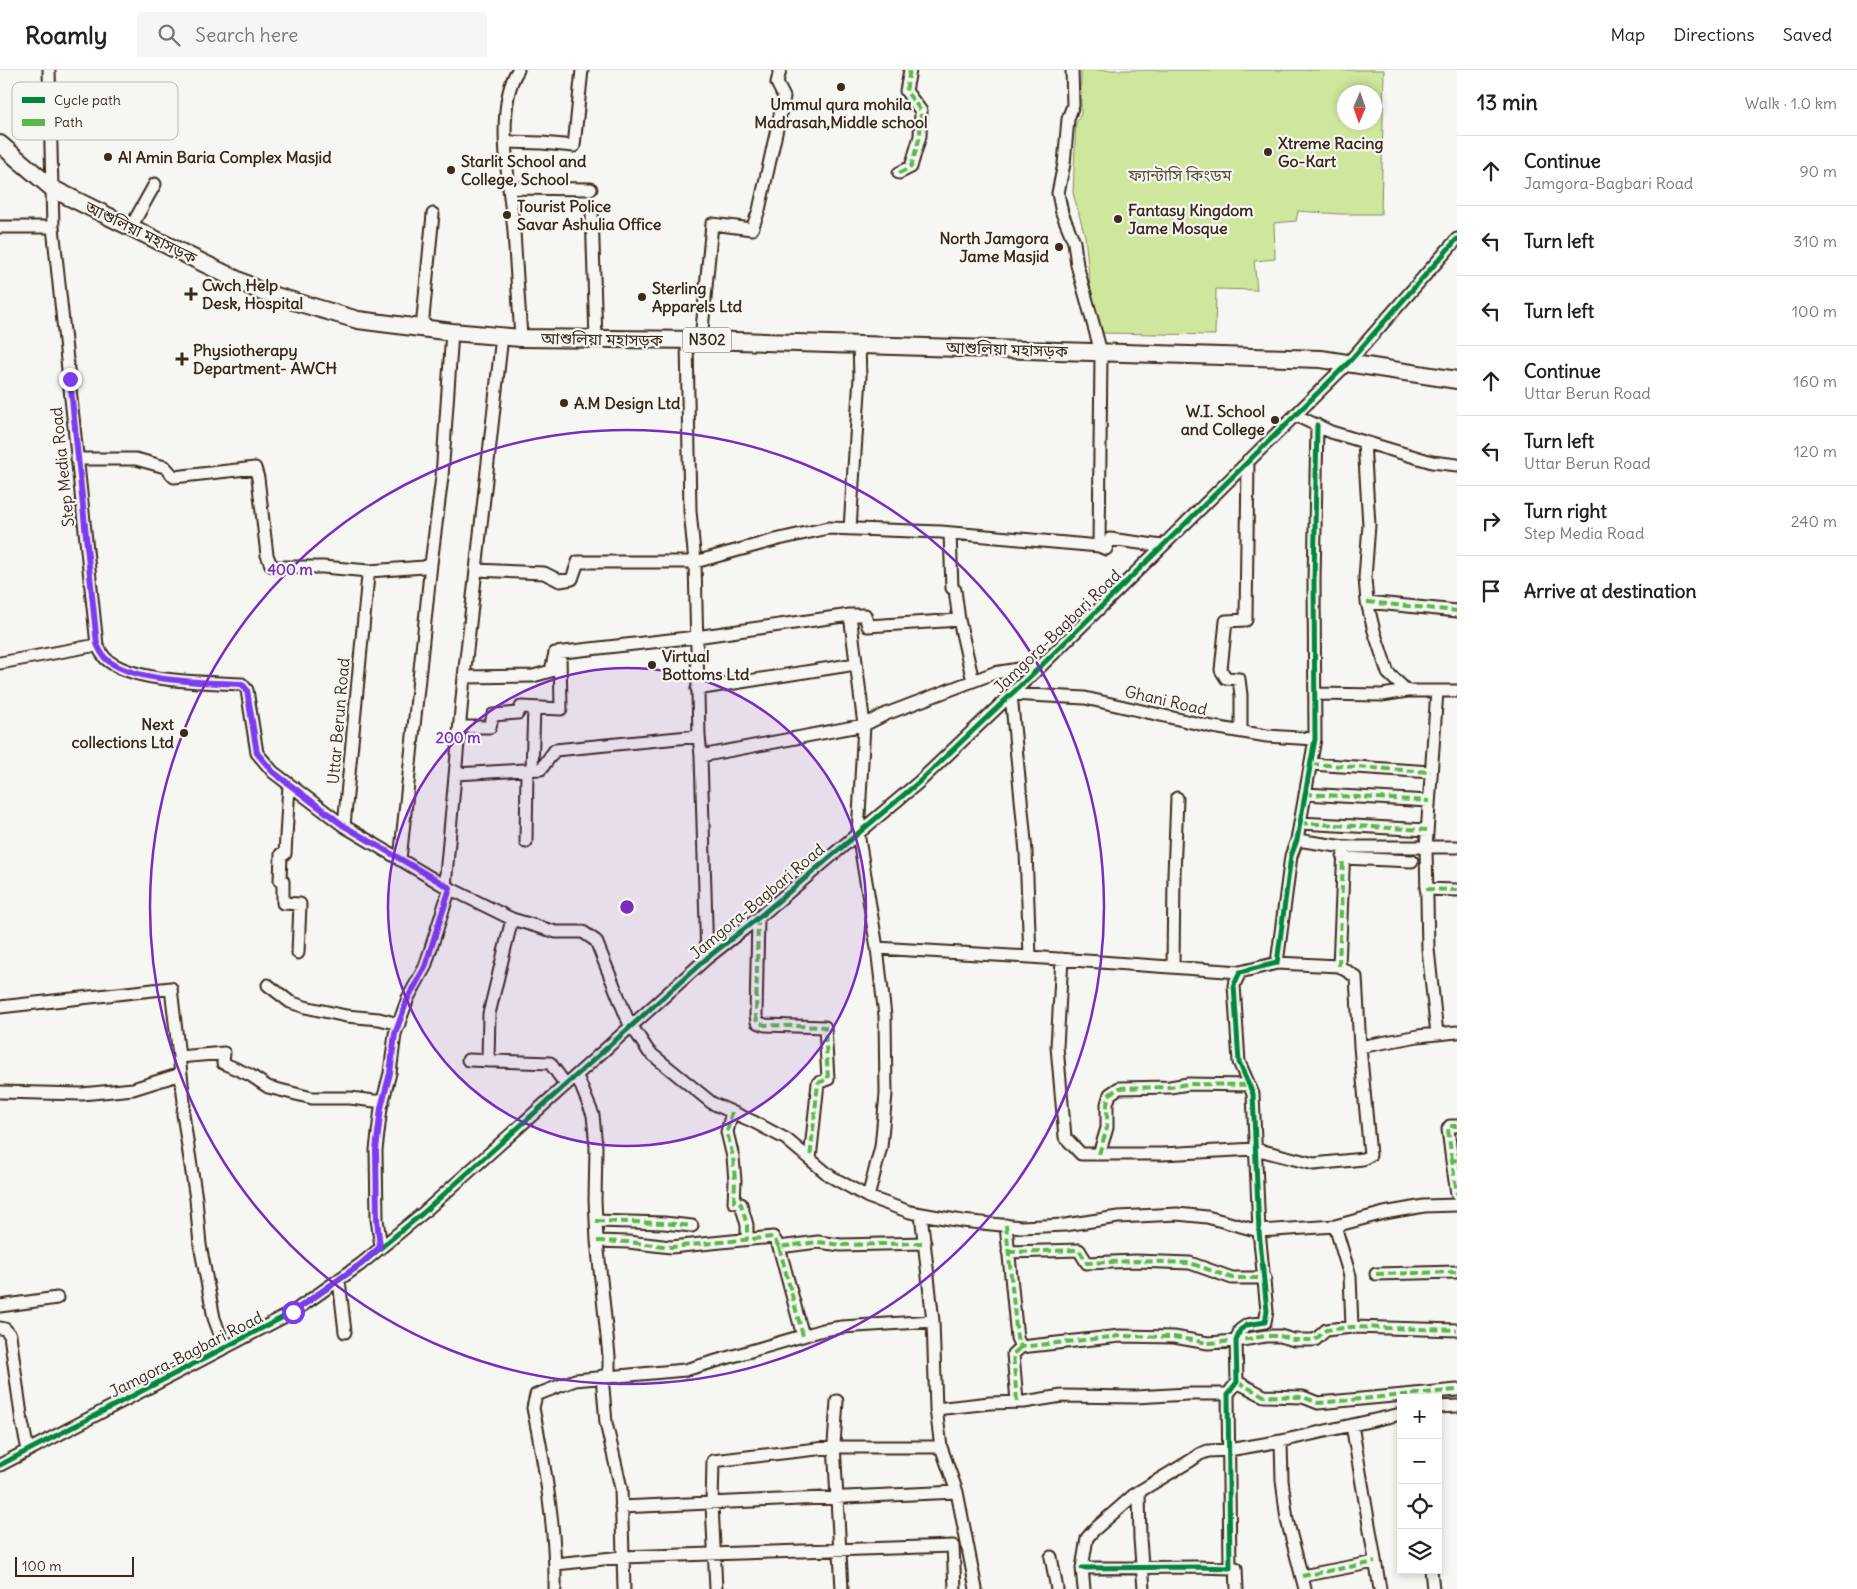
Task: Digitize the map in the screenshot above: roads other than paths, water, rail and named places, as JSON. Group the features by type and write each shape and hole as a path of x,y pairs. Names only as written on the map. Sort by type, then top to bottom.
{"highway":[{"name":"আশুলিয়া মহাসড়ক","path":"0,144 53,189 262,292 358,320 452,332 521,338 694,340 1321,359 1457,380"}],"street":[{"path":"518,70 512,79 507,102 506,142 521,338"},
{"path":"506,142 574,146 582,70"},
{"path":"707,958 701,756 697,689 695,562 690,511 694,340 712,224 752,228 759,210 784,97 776,82 780,70"},
{"path":"899,173 912,167 920,136 920,112 906,91 910,70"},
{"path":"1072,70 1073,105 1068,119 1064,164 1058,193 1062,213 1074,242 1077,265 1101,352 1099,546"},
{"name":"Step Media Road","path":"51,140 53,227 97,644"},
{"path":"131,227 155,184"},
{"path":"510,188 591,189"},
{"path":"592,211 596,340"},
{"path":"422,328 432,214"},
{"path":"0,227 53,227"},
{"name":"Jamgora-Bagbari Road","path":"0,1465 293,1312 339,1280 423,1213 707,958 758,918 919,782 1042,665 1348,363 1457,239"},
{"path":"400,860 442,477 452,332"},
{"path":"380,1247 377,1219 376,1150 395,1034 408,998 425,967 448,887 464,677 502,336"},
{"path":"850,528 860,377 859,345"},
{"path":"1295,415 1331,432 1432,462 1457,465"},
{"path":"1277,963 1291,856 1297,840 1315,739 1314,581 1316,425"},
{"path":"1364,442 1369,525 1365,578 1367,602 1374,631 1388,673 1407,690"},
{"path":"77,459 136,459 165,466 174,477 255,468 258,478 267,554 272,565 275,567 323,567 369,571 424,567 431,564"},
{"path":"1241,731 1239,679 1226,678 1221,670 1226,620 1246,620 1248,460"},
{"path":"476,570 544,573 560,581 572,579 578,562 695,562 775,540 828,528 950,533 1099,546 1106,549 1110,539 1162,546"},
{"path":"950,533 952,588 955,590 959,620 973,681"},
{"name":"Uttar Berun Road","path":"344,826 369,571"},
{"path":"1367,602 1457,611"},
{"path":"464,677 533,676 551,671 555,653 560,652 696,637 850,614 865,615 868,626 959,620"},
{"path":"850,614 864,725 858,833 877,948 885,1016 886,1094 881,1147 868,1196"},
{"path":"0,663 97,644"},
{"name":"Uttar Berun Road","path":"97,644 106,658 118,666 143,676 242,684 247,690 257,753 273,772 344,826"},
{"path":"460,727 490,727 493,715 518,713 520,708 560,709 560,652"},
{"path":"697,689 856,664"},
{"path":"701,756 864,725 886,714 994,673 1042,665"},
{"path":"1315,694 1382,695 1407,690 1457,691"},
{"path":"1437,691 1426,848 1428,949 1437,1034"},
{"path":"1011,694 1026,852 1030,957"},
{"name":"Ghani Road","path":"1011,694 1085,698 1213,727 1267,736 1315,739"},
{"path":"526,842 534,708"},
{"path":"456,774 541,769 556,750 699,736"},
{"path":"1311,764 1431,772"},
{"path":"289,785 285,854 281,854 280,880 283,881 283,904 300,904 298,953"},
{"path":"1305,794 1429,801"},
{"path":"1173,967 1174,874 1178,798"},
{"path":"1300,823 1427,830"},
{"path":"344,826 448,887 512,919 556,932 583,932 596,941 631,1028 635,1030 649,1052 712,1104 786,1139 830,1176 868,1196 910,1212 962,1221 1021,1227 1065,1225 1118,1217 1177,1214 1207,1217 1259,1231 1335,1226 1384,1213 1424,1206 1457,1205"},
{"path":"1297,840 1343,853 1412,861"},
{"path":"1343,853 1457,847"},
{"path":"1339,966 1343,853"},
{"path":"1426,889 1457,890"},
{"path":"758,918 757,1022 765,1025 825,1027 828,1079 818,1083 810,1159"},
{"path":"488,1060 489,1014 512,919"},
{"path":"877,948 1062,959 1240,972 1277,963 1339,966 1356,977 1360,1047 1370,1155 1363,1159 1314,1164 1255,1149 1162,1154 1082,1154 1065,1137 1057,1047 1062,959"},
{"path":"1230,1568 1228,1394 1237,1382 1236,1341 1240,1330 1247,1326 1265,1322 1268,1311 1259,1231 1253,1094 1238,1062 1234,985 1240,972"},
{"path":"268,985 290,1002 305,1007 346,1016 379,1019 399,1024"},
{"path":"0,1007 171,988 187,1149 196,1199 200,1245 214,1318 225,1348"},
{"path":"1360,1047 1457,1032"},
{"path":"179,1057 224,1053 224,1063 268,1087 312,1098 350,1098 383,1102"},
{"path":"468,1060 550,1063 566,1085"},
{"path":"0,1092 82,1094 133,1089 181,1074"},
{"path":"577,1076 593,1115 596,1147 597,1241 609,1356 606,1376 606,1423 621,1488 624,1589"},
{"path":"1099,1154 1106,1128 1107,1104 1110,1094 1119,1088 1170,1087 1188,1084 1249,1085"},
{"path":"732,1112 728,1132 733,1157 734,1202 741,1204 748,1225 747,1239"},
{"path":"1457,1126 1450,1126 1448,1129 1455,1161 1457,1194"},
{"path":"921,1214 933,1322 936,1409 941,1447 957,1492 976,1589 968,1548"},
{"path":"596,1221 664,1223 692,1226"},
{"path":"1006,1225 1017,1338 1021,1347"},
{"path":"1335,1226 1350,1276 1352,1327"},
{"path":"597,1241 628,1242 671,1247 773,1237 779,1247 803,1336"},
{"path":"779,1247 818,1242 841,1246 925,1244"},
{"path":"1008,1252 1079,1250 1087,1263 1136,1261 1190,1263 1232,1278 1264,1278"},
{"path":"1376,1274 1457,1272"},
{"path":"339,1280 345,1332"},
{"path":"0,1306 58,1298"},
{"path":"555,1589 556,1564 548,1492 533,1408 534,1399 540,1393 574,1380 685,1370 803,1336 842,1327 933,1322"},
{"path":"1016,1402 1014,1354 1021,1347 1120,1336 1174,1337 1208,1344 1266,1336 1280,1336 1294,1340 1315,1340 1326,1330 1352,1327 1457,1330"},
{"path":"0,1328 8,1332 12,1343 22,1422 28,1450"},
{"path":"0,1347 12,1343"},
{"path":"1237,1382 1264,1396 1303,1398 1318,1403 1457,1390"},
{"path":"936,1409 1062,1396 1136,1397 1228,1394"},
{"path":"837,1401 834,1447 835,1498 842,1589"},
{"path":"1442,1407 1457,1406"},
{"path":"1081,1589 1082,1568 1088,1538 1094,1530 1139,1492 1190,1462 1200,1454 1208,1451 1229,1450 1281,1441 1397,1415"},
{"path":"1352,1425 1380,1589"},
{"path":"1281,1441 1282,1480 1287,1520 1305,1589"},
{"path":"716,1589 712,1504 713,1461 834,1447 941,1447"},
{"path":"621,1507 957,1492"},
{"path":"1139,1492 1144,1589"},
{"path":"556,1564 622,1557 953,1546 955,1589"},
{"path":"1051,1557 1057,1589"},
{"path":"1302,1576 1375,1562"},
{"path":"1082,1568 1236,1568 1237,1589"},
{"path":"1431,1574 1433,1589"}],"place":[{"name":"Ummul qura mohila Madrasah,Middle school","path":"841,87"},
{"name":"Xtreme Racing Go-Kart","path":"1268,152"},
{"name":"Al Amin Baria Complex Masjid","path":"108,157"},
{"name":"Starlit School and College, School","path":"451,170"},
{"name":"Tourist Police Savar Ashulia Office","path":"507,215"},
{"name":"Fantasy Kingdom Jame Mosque","path":"1118,219"},
{"name":"North Jamgora Jame Masjid","path":"1059,247"},
{"name":"Cwch Help Desk, Hospital","path":"191,294"},
{"name":"Sterling Apparels Ltd","path":"642,297"},
{"name":"Physiotherapy Department- AWCH","path":"182,359"},
{"name":"A.M Design Ltd","path":"564,403"},
{"name":"W.I. School and College","path":"1275,420"},
{"name":"Virtual Bottoms Ltd","path":"652,665"},
{"name":"Next collections Ltd","path":"184,733"}],"park label":[{"name":"ফ্যান্টাসি কিংডম","path":"1180,175"}]}
